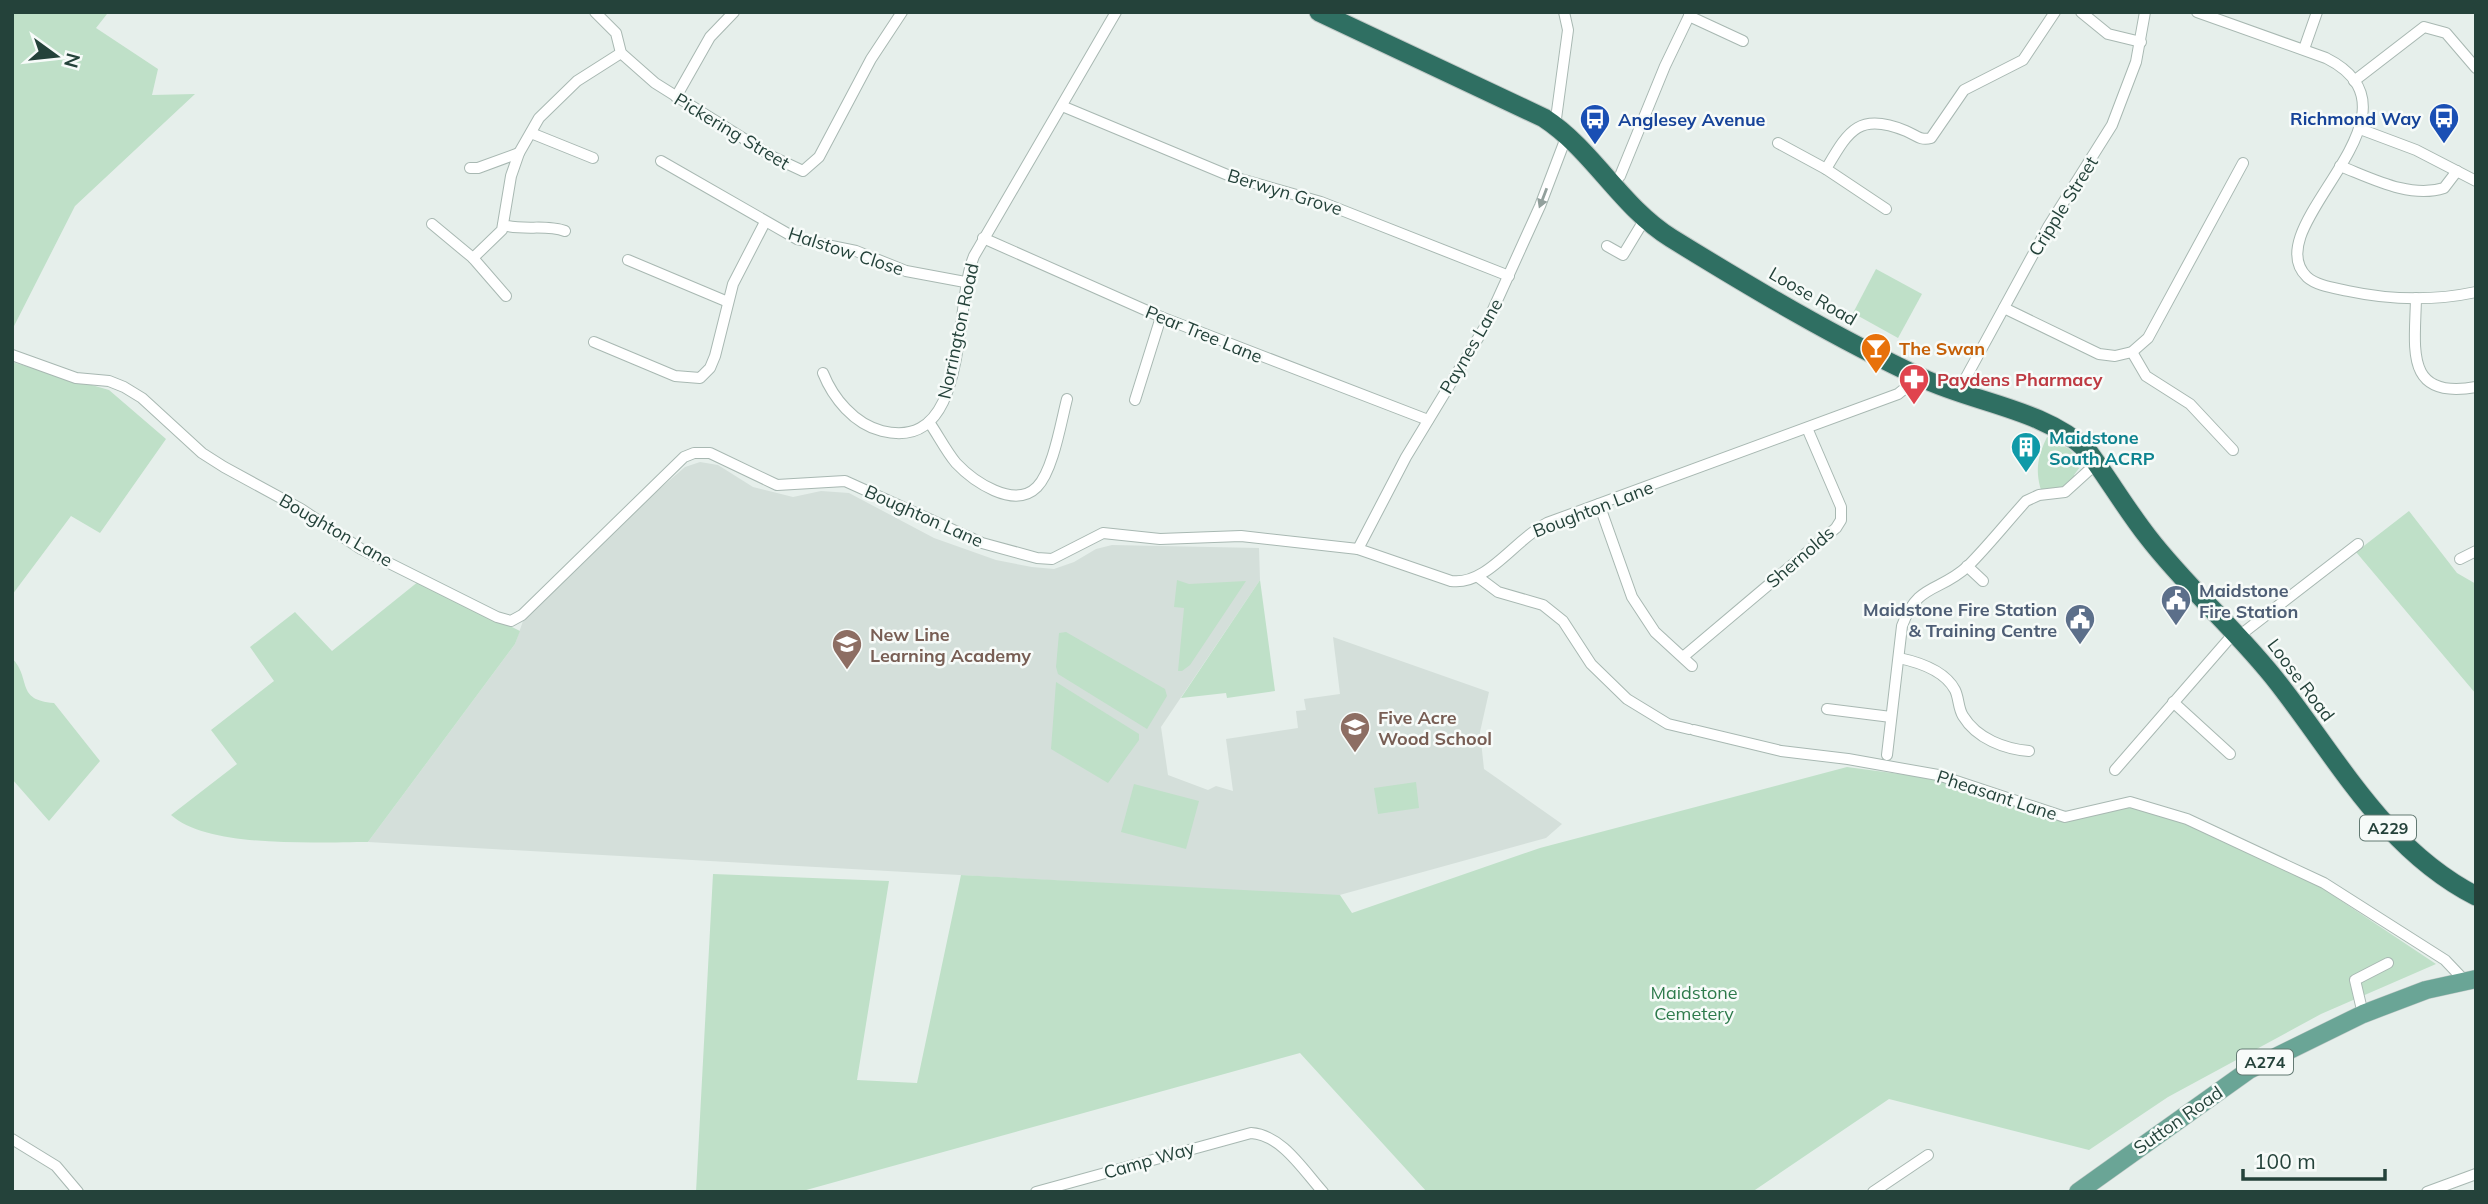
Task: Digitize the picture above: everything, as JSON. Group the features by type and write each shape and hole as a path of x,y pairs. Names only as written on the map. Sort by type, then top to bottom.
{"highway":[{"name":"Loose Road","path":"1318,12 1503,98 1561,130 1612,184 1669,237 1839,336 1919,377 2057,429 2074,438 2097,463 2149,538 2237,634 2387,828 2427,866 2476,896"}],"main road":[{"name":"Sutton Road","path":"2078,1192 2249,1070 2364,1014 2427,990 2470,979"}],"street":[{"name":"Pickering Street","path":"595,12 615,33 621,53 676,97 773,157 795,169 806,170 819,157 872,59 902,12"},
{"path":"676,97 710,37 734,12"},
{"name":"Norrington Road","path":"823,373 834,396 860,421 875,429 907,432 929,422 944,405 950,390 965,282 983,238 1116,12"},
{"name":"Paynes Lane","path":"1357,549 1428,420 1486,325 1509,276 1561,130 1568,30 1564,12"},
{"path":"1826,169 1849,132 1860,125 1884,124 1923,140 1931,138 1964,90 2023,60 2055,12"},
{"path":"2081,12 2108,33 2141,42"},
{"name":"Cripple Street","path":"1958,392 2048,227 2123,104 2141,42 2146,12"},
{"path":"2197,12 2304,49 2336,63 2354,81 2362,110 2360,129 2300,241 2298,260 2302,271 2314,282 2330,287 2416,298 2476,292"},
{"path":"2304,49 2317,12"},
{"path":"1612,184 1620,176 1690,14 1743,41"},
{"path":"2354,81 2424,26 2446,33 2476,68"},
{"path":"473,258 493,242 503,225 505,198 519,153 540,118 565,90 621,53"},
{"name":"Berwyn Grove","path":"1062,106 1230,176 1321,202 1509,276"},
{"path":"2360,129 2416,150 2476,181"},
{"path":"531,134 593,158"},
{"path":"1777,143 1826,169 1886,209"},
{"path":"470,168 478,168 519,153"},
{"name":"Halstow Close","path":"661,161 797,239 856,251 905,271 965,282"},
{"path":"2004,308 2099,354 2115,356 2132,352 2148,338 2169,287 2197,244 2227,181 2243,163"},
{"path":"2340,166 2399,188 2423,190 2444,188 2456,171"},
{"path":"1607,246 1623,255 1646,216"},
{"path":"594,342 675,376 700,378 710,368 715,356 740,265 765,222"},
{"path":"432,224 473,258 506,296"},
{"path":"503,225 525,230 556,228 565,231"},
{"name":"Pear Tree Lane","path":"983,238 1161,317 1428,420"},
{"path":"628,260 728,302"},
{"path":"2416,298 2414,355 2422,375 2446,389 2476,387"},
{"path":"1135,400 1161,317"},
{"path":"2132,352 2146,376 2190,404 2216,439 2233,450"},
{"name":"Boughton Lane","path":"12,355 76,378 109,381 124,387 142,398 213,460 301,509 361,549 511,621 528,610 684,457 694,453 710,453 776,485 790,487 830,480 845,481 971,539 1037,558 1052,559 1089,538 1114,532 1160,539 1203,535 1263,537 1357,549 1451,581 1466,582 1478,577 1535,529 1898,394 1919,377"},
{"path":"929,422 956,462 980,483 1003,494 1023,496 1037,488 1046,474 1067,399"},
{"name":"Shernolds","path":"1683,657 1836,528 1841,520 1841,507 1807,428"},
{"path":"1887,755 1902,626 1909,606 1917,597 1967,566 2026,501 2039,495 2065,492 2097,463"},
{"path":"1599,504 1632,597 1655,632 1692,666"},
{"path":"2115,770 2173,702 2237,634 2358,544"},
{"path":"2460,559 2476,551"},
{"path":"1967,566 1983,581"},
{"name":"Pheasant Lane","path":"1478,577 1498,592 1543,606 1563,621 1591,664 1626,699 1668,724 1781,751 1938,775 2065,817 2130,802 2187,819 2324,883 2445,960 2470,979"},
{"path":"1899,657 1923,664 1954,689 1965,719 1981,734 1996,744 2029,751"},
{"path":"2173,702 2230,754"},
{"path":"1827,709 1891,717"},
{"path":"2364,1014 2355,980 2388,962"},
{"name":"Camp Way","path":"1036,1192 1223,1139 1262,1134 1278,1142 1323,1192"},
{"path":"12,1139 56,1166 78,1192"},
{"path":"1873,1192 1889,1187 1928,1155"},
{"path":"2427,1192 2476,1174"}],"shaded area":[{"name":"New Line Learning Academy","path":"700,462 718,465 753,487 793,497 821,491 849,493 934,538 996,560 1032,567 1054,569 1074,562 1096,549 1112,545 1259,548 1260,580 1161,727 1168,775 1208,790 1216,786 1233,791 1226,739 1298,728 1296,711 1306,710 1304,699 1340,694 1333,637 1489,692 1480,732 1484,769 1562,824 1546,838 1336,896 368,842 515,644 523,621 591,548 685,467"}],"green space":[{"path":"12,12 106,12 96,28 158,69 152,95 195,94 75,206 12,330"},
{"path":"1876,269 1922,294 1898,338 1853,313"},
{"path":"12,362 109,390 166,439 100,533 71,516 12,595"},
{"path":"2047,437 2069,449 2080,460 2080,467 2074,475 2076,477 2055,492 2041,490 2038,476 2040,457"},
{"path":"2409,511 2457,573 2476,584 2476,694 2356,552"},
{"path":"1177,580 1189,584 1246,581 1190,665 1182,671 1178,671 1184,608 1174,607"},
{"path":"1260,580 1275,691 1227,698 1226,693 1181,698"},
{"path":"419,581 520,631 515,644 368,842 294,842 237,838 211,834 188,826 171,815 237,764 211,730 274,681 250,647 295,612 332,651"},
{"path":"1066,632 1165,689 1167,696 1147,729 1058,674 1056,667 1059,633"},
{"path":"12,658 22,673 29,693 34,698 54,703 100,761 49,821 12,779"},
{"path":"1056,682 1139,734 1139,740 1108,783 1051,749"},
{"name":"Maidstone Cemetery","path":"1847,767 1937,779 2064,821 2129,805 2185,822 2313,882 2436,964 2321,1014 2168,1097 2089,1150 1889,1099 1752,1192 1427,1192 1300,1053 799,1192 696,1192 713,874 889,881 857,1080 917,1083 961,875 1340,895 1352,913 1540,848"},
{"path":"1416,782 1419,808 1378,814 1374,788"},
{"path":"1134,784 1199,801 1186,849 1121,832"}],"place":[{"name":"Richmond Way","path":"2444,145"},
{"name":"Anglesey Avenue","path":"1595,146"},
{"name":"The Swan","path":"1876,375"},
{"name":"Paydens Pharmacy","path":"1914,406"},
{"name":"Maidstone South ACRP","path":"2026,474"},
{"name":"Maidstone Fire Station","path":"2176,627"},
{"name":"Maidstone Fire Station & Training Centre","path":"2080,646"},
{"name":"New Line Learning Academy","path":"847,671"},
{"name":"Five Acre Wood School","path":"1355,754"}]}
